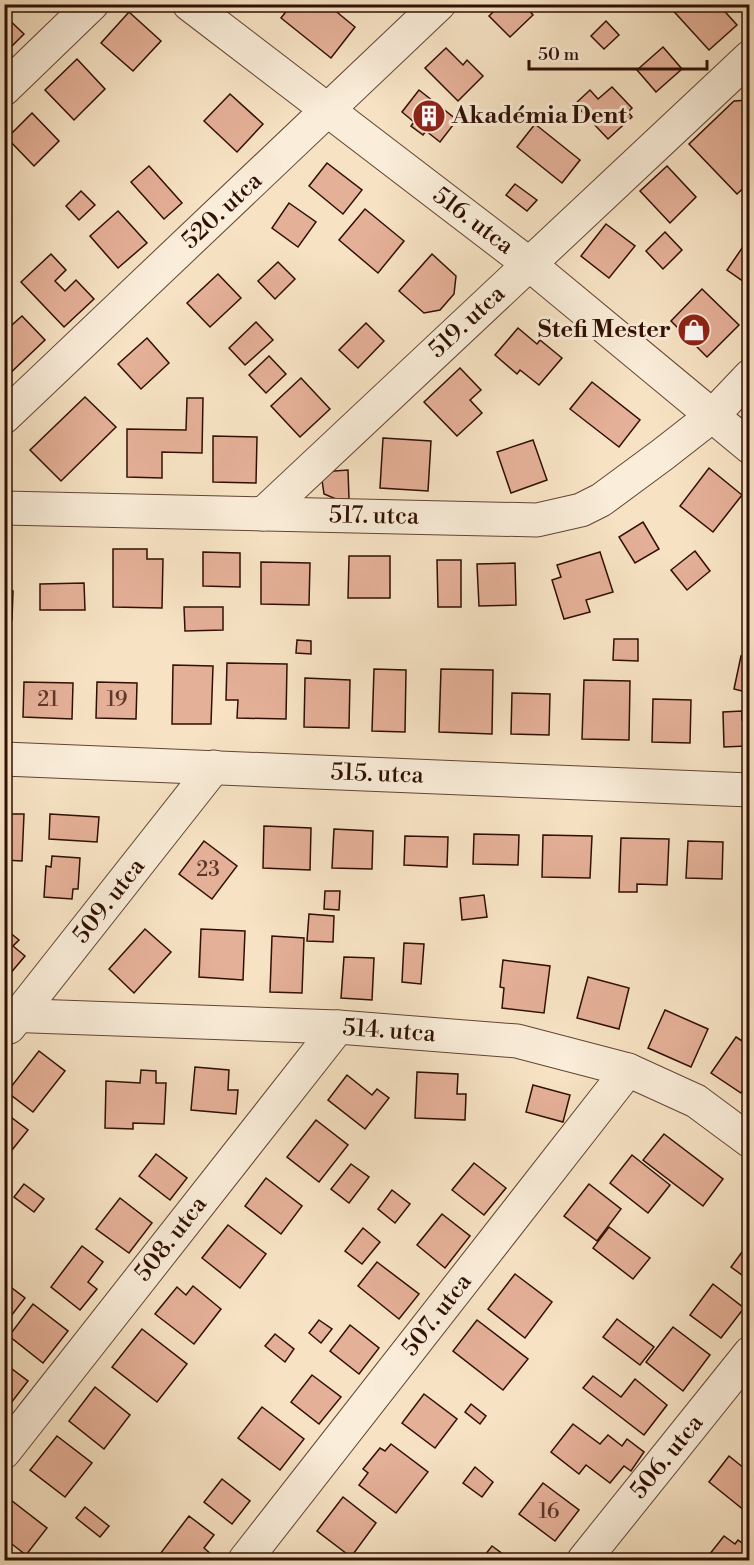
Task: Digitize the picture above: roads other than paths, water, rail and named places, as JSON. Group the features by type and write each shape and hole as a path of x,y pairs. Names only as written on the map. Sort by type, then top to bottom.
{"street":[{"path":"4,89 92,4"},
{"name":"516. utca","path":"189,4 529,264 750,447"},
{"name":"520. utca","path":"4,417 439,4"},
{"name":"519. utca","path":"263,514 750,57"},
{"name":"517. utca","path":"4,508 537,520 581,510 601,500 712,416 750,376"},
{"name":"515. utca","path":"4,759 750,789"},
{"name":"509. utca","path":"9,1021 214,767"},
{"name":"514. utca","path":"9,1021 338,1027 517,1041 628,1070 696,1101 750,1141"},
{"name":"508. utca","path":"4,1452 338,1027"},
{"name":"507. utca","path":"245,1560 628,1070"},
{"name":"506. utca","path":"584,1560 750,1353"}],"place":[{"name":"Akadémia Dent","path":"429,116"},
{"name":"Stefi Mester","path":"694,330"}]}
